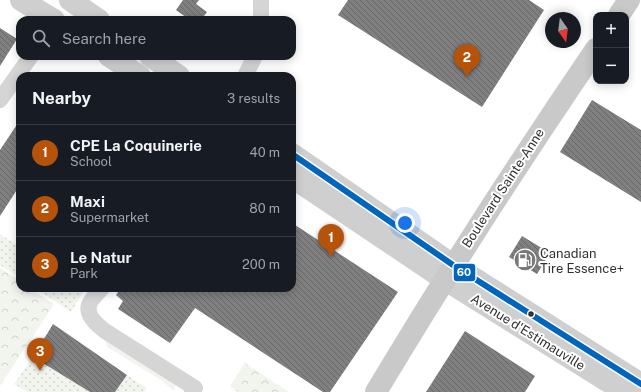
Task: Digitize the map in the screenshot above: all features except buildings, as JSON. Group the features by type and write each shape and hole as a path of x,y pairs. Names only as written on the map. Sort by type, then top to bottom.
{"main road":[{"path":"21,0 48,16"},
{"path":"71,0 93,16"},
{"path":"621,12 629,0"},
{"name":"Boulevard Sainte-Anne","path":"376,392 448,272 525,152 593,53"},
{"path":"115,60 134,72"},
{"path":"156,60 173,72"},
{"name":"Avenue d'Estimauville","path":"296,157 448,272 624,392"},
{"name":"Avenue d'Estimauville","path":"296,179 448,272 641,384"}],"street":[{"path":"58,16 71,0"},
{"path":"261,0 261,16"},
{"path":"20,72 28,60"},
{"path":"247,72 253,60"},
{"path":"0,100 16,77"},
{"path":"99,292 90,302 89,306 90,314 96,323 105,331 195,388 192,392"}],"green space":[{"path":"0,234 16,244 16,275 0,265"},
{"path":"0,268 16,278 16,292 36,292 54,304 0,386"},
{"path":"41,292 83,292 71,312"},
{"path":"105,340 176,384 174,391 161,380 107,347"},
{"path":"33,357 90,392 27,392 14,384"},
{"path":"245,363 289,392 238,392 230,386"},
{"path":"127,375 147,388 144,392 115,392"}],"transit line":[{"name":"60","path":"296,157 453,265 641,384"}],"place":[{"name":"Maxi","path":"467,77"},
{"name":"CPE La Coquinerie","path":"331,257"},
{"name":"Canadian Tire Essence+","path":"525,260"},
{"name":"Le Natur","path":"40,371"}]}
